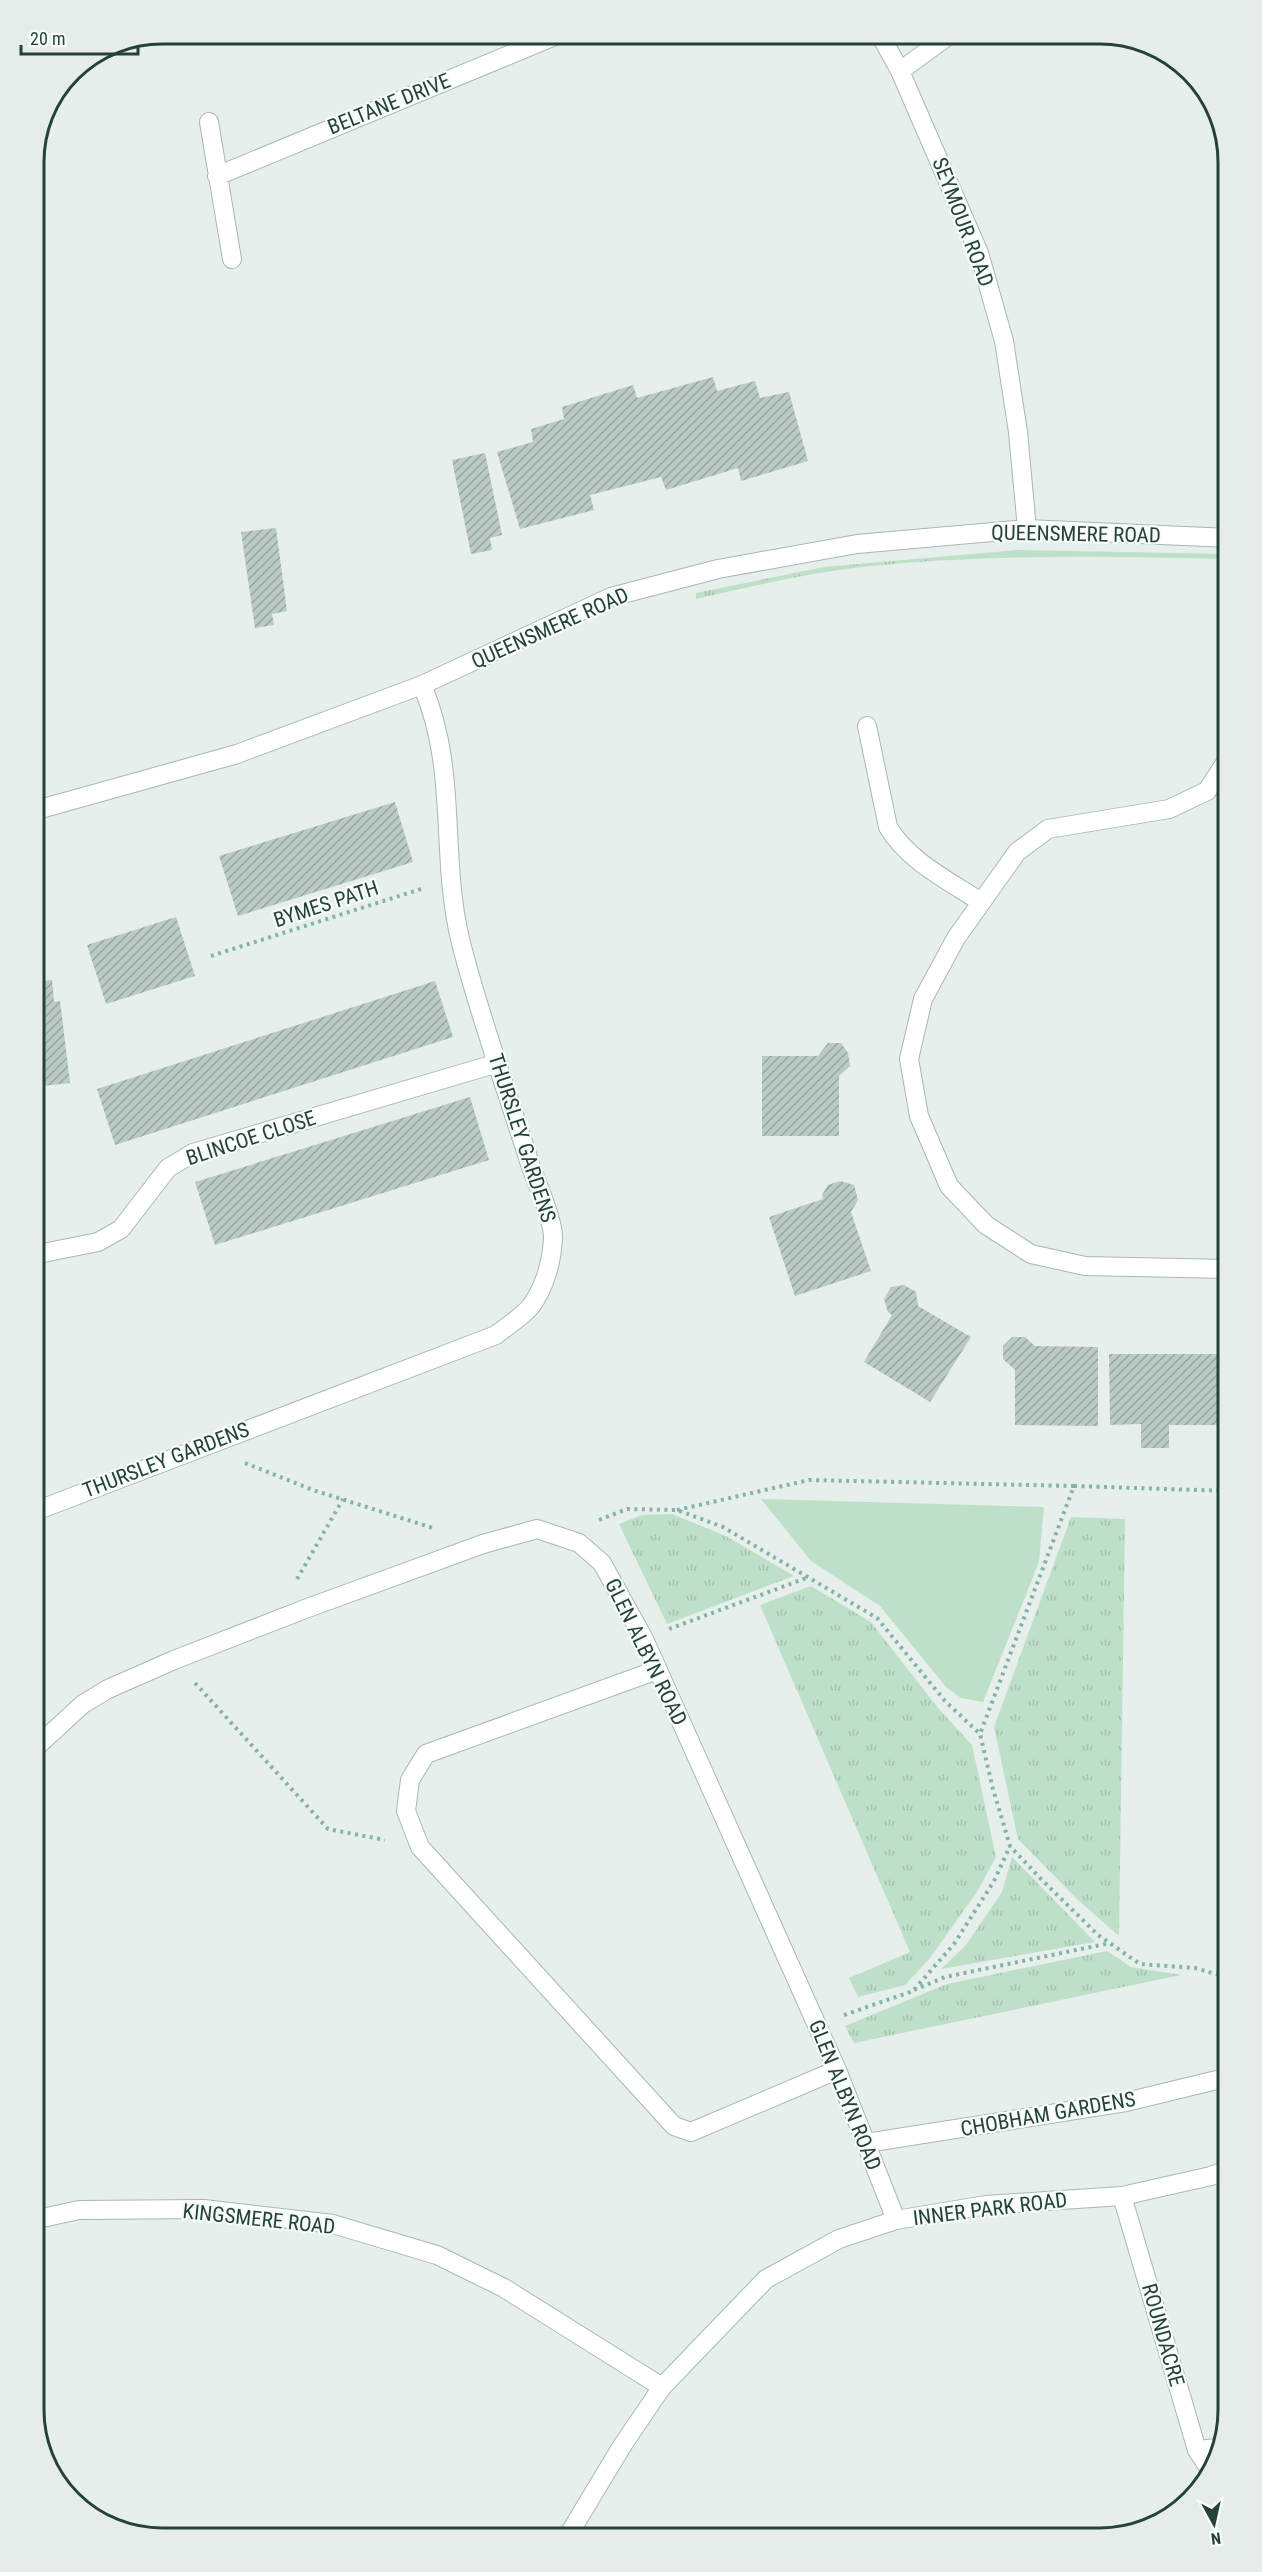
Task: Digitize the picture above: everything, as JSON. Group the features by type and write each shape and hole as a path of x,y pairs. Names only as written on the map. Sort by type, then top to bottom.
{"street":[{"name":"BELTANE DRIVE","path":"217,176 535,44"},
{"name":"SEYMOUR ROAD","path":"885,44 900,71 979,253 1004,341 1018,432 1027,529"},
{"path":"900,71 937,44"},
{"path":"208,122 232,259"},
{"name":"QUEENSMERE ROAD","path":"44,808 237,754 422,685 611,597 718,568 857,544 1027,529 1218,538"},
{"name":"THURSLEY GARDENS","path":"44,1508 496,1335 530,1306 548,1273 554,1235 462,945 450,880 448,801 444,765 434,717 422,685"},
{"path":"867,726 888,827 893,836 919,861 981,902"},
{"path":"1218,774 1207,791 1169,809 1048,829 1017,852 956,938 923,999 909,1059 919,1116 949,1186 986,1225 1031,1254 1085,1266 1218,1269"},
{"name":"BLINCOE CLOSE","path":"44,1253 98,1242 121,1229 168,1168 193,1153 498,1063"},
{"name":"GLEN ALBYN ROAD","path":"44,1740 83,1704 108,1689 174,1660 305,1609 472,1548 537,1529 579,1543 602,1563 644,1639 837,2070 896,2220"},
{"path":"657,1670 426,1754 410,1780 406,1810 420,1847 674,2126 691,2132 837,2070"},
{"name":"CHOBHAM GARDENS","path":"866,2143 1126,2102 1218,2080"},
{"name":"INNER PARK ROAD","path":"574,2528 622,2446 662,2387 766,2279 840,2239 896,2220 986,2205 1122,2196 1218,2173"},
{"name":"ROUNDACRE","path":"1122,2196 1197,2450 1206,2463"},
{"name":"KINGSMERE ROAD","path":"44,2218 79,2211 204,2210 333,2224 437,2255 504,2288 662,2387"},
{"path":"1197,2450 1212,2449"}],"path":[{"name":"BYMES PATH","path":"211,956 450,880"},
{"path":"246,1464 429,1527"},
{"path":"579,1543 596,1521 627,1509 677,1510 809,1480 1218,1491"},
{"path":"980,1734 1074,1486"},
{"path":"296,1581 344,1499"},
{"path":"677,1510 723,1527 877,1618 945,1701 980,1734 1010,1846 1090,1926 1140,1964 1196,1968 1218,1975"},
{"path":"644,1639 809,1577"},
{"path":"174,1660 328,1829 420,1847"},
{"path":"913,1991 954,1944 994,1881 1010,1846"},
{"path":"817,2024 913,1991 945,1977 1111,1943"}],"green space":[{"path":"1018,550 1218,554 1218,559 1044,557 907,563 820,573 696,599 696,593 824,567"},
{"path":"761,1499 1044,1507 1039,1562 983,1702 961,1698 946,1687 880,1606 811,1561"},
{"path":"672,1514 726,1536 794,1576 667,1624 619,1524 642,1515"},
{"path":"1071,1517 1125,1519 1119,1936 1077,1899 1018,1839 994,1727"},
{"path":"811,1586 871,1622 938,1708 972,1745 996,1857 977,1892 930,1958 905,1985 858,1997 849,1978 910,1952 760,1605"},
{"path":"1012,1857 1095,1942 941,1969 966,1945 1002,1892"},
{"path":"1107,1951 1131,1967 1181,1975 854,2043 845,2026 947,1984"}],"building":[{"path":"713,377 717,391 755,381 760,398 789,392 808,461 741,481 738,468 666,490 661,477 590,495 594,510 520,529 497,452 533,442 531,429 564,419 562,407 633,385 637,398"},
{"path":"485,453 502,535 490,538 492,550 471,554 452,460"},
{"path":"276,528 287,611 272,614 274,625 255,628 241,532"},
{"path":"395,802 413,862 238,916 219,856"},
{"path":"176,917 195,976 106,1004 87,945"},
{"path":"52,980 54,1002 60,1001 70,1083 44,1086 44,981"},
{"path":"435,981 453,1037 115,1145 97,1089"},
{"path":"828,1043 841,1043 848,1053 850,1066 839,1076 839,1136 762,1136 762,1056 818,1056"},
{"path":"470,1097 489,1160 215,1245 195,1182"},
{"path":"840,1181 854,1185 858,1200 851,1212 871,1271 795,1296 769,1217 823,1199 822,1195 828,1185"},
{"path":"904,1285 916,1292 918,1306 971,1337 930,1402 864,1362 892,1315 888,1312 884,1299 891,1287"},
{"path":"1012,1337 1025,1337 1035,1346 1098,1347 1098,1426 1015,1425 1015,1370 1003,1359 1003,1346"},
{"path":"1109,1354 1218,1354 1218,1425 1169,1425 1169,1448 1141,1448 1141,1424 1110,1425"}]}
